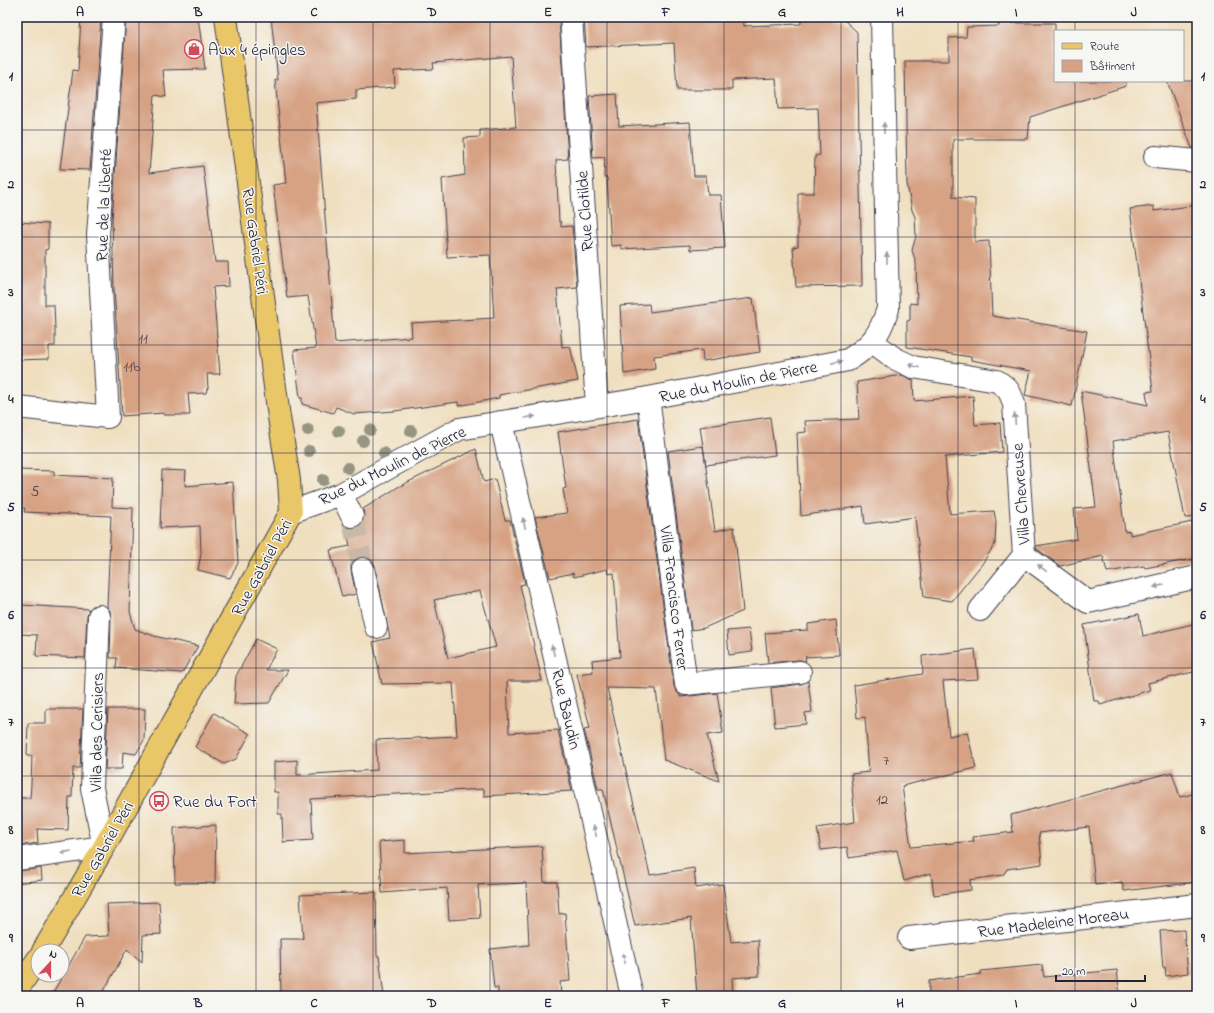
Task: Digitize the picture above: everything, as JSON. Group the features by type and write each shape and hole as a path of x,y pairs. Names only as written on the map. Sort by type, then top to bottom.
{"main road":[{"name":"Rue Gabriel Péri","path":"48,943 104,847 291,512 289,480 279,417 226,17"},
{"path":"17,990 30,971"}],"street":[{"name":"Rue de la Liberté","path":"17,407 108,417 98,235 114,17"},
{"name":"Rue Clotilde","path":"571,17 597,406"},
{"name":"Rue du Moulin de Pierre","path":"291,512 341,494 459,429 648,398 848,360 873,342 882,326 888,309 882,17"},
{"path":"1155,157 1197,161"},
{"name":"Villa Chevreuse","path":"873,342 894,358 913,367 993,380 1006,387 1011,393 1014,404 1024,554 1088,602 1197,577"},
{"name":"Villa Francisco Ferrer","path":"648,398 686,684 800,672"},
{"name":"Rue Baudin","path":"501,422 632,996"},
{"path":"341,494 352,516"},
{"path":"980,610 1024,554"},
{"path":"363,569 376,627"},
{"name":"Villa des Cerisiers","path":"99,616 92,788 104,847"},
{"path":"17,859 104,847"},
{"name":"Rue Madeleine Moreau","path":"909,938 1197,905"}],"building":[{"path":"81,17 101,17 90,170 60,169 73,70 78,71"},
{"path":"126,17 198,17 205,69 163,70 166,97 155,95 149,173 203,166 215,262 228,262 229,286 213,287 220,374 207,374 208,388 206,393 188,394 190,415 164,415 164,413 122,416 114,287 112,220"},
{"path":"271,17 559,17 568,159 556,160 559,222 561,222 561,227 572,226 577,287 557,289 562,347 570,346 578,381 499,395 499,398 458,406 458,402 395,411 354,414 336,407 333,413 302,404 294,350 316,348 308,296 287,298 273,185 286,183 275,80 278,80","holes":["511,56 516,127 480,130 480,137 464,138 465,175 442,179 447,257 490,255 494,318 411,323 412,337 335,343 316,103 356,99 356,90 395,87 394,71 434,69 433,63"]},
{"path":"584,17 743,17 744,26 801,24 801,17 844,20 857,32 862,286 796,287 793,247 798,246 798,193 814,193 815,156 820,155 818,108 778,109 776,78 732,80 732,90 677,90 674,43 586,47"},
{"path":"999,23 1055,23 1054,82 1126,82 1126,86 1030,117 1028,139 953,139 953,197 975,199 975,242 989,241 992,316 1087,331 1072,406 1025,395 1031,371 971,360 971,357 907,347 907,321 910,320 910,303 917,304 916,263 912,250 916,236 915,217 912,210 907,184 905,61 949,61 949,38 966,37 967,27 999,26"},
{"path":"1197,81 1197,148 1192,148 1167,82"},
{"path":"617,94 619,126 690,122 694,176 706,176 708,195 721,195 725,248 690,250 690,245 622,249 621,245 611,246 607,178 604,177 605,157 593,158 589,96"},
{"path":"1197,205 1197,517 1185,518 1168,432 1113,441 1125,532 1130,531 1130,535 1197,521 1197,558 1145,568 1144,566 1107,572 1103,556 1060,566 1036,548 1036,546 1077,539 1074,509 1096,507 1081,391 1148,405 1146,392 1153,391 1130,209 1154,206 1154,211"},
{"path":"17,222 48,224 48,249 45,250 45,305 54,305 55,329 55,346 49,346 49,359 17,360"},
{"path":"753,298 760,352 703,361 702,350 654,356 655,369 624,374 620,306 649,304 650,312"},
{"path":"902,375 913,380 914,401 973,396 975,425 1000,423 1002,452 945,457 950,514 994,511 996,522 995,544 982,564 952,601 924,597 915,517 865,524 863,506 801,516 797,433 806,432 805,421 859,419 857,382"},
{"path":"770,417 775,455 706,465 700,427"},
{"path":"638,419 674,686 680,697 717,693 723,733 707,735 719,781 664,760 656,689 607,688 650,875 694,868 696,888 723,884 731,942 758,940 759,976 732,978 733,996 697,996 691,918 635,926 603,789 598,789 584,729 590,728 577,674 593,672 592,660 620,657 614,573 608,574 607,569 574,577 573,573 550,578 535,517 567,513 563,489 566,488 558,432"},
{"path":"703,446 715,531 734,527 743,611 704,628 691,630 668,451"},
{"path":"476,449 484,482 495,479 505,520 510,520 525,584 520,585 542,681 507,681 509,733 558,730 572,791 484,796 484,789 311,799 313,840 283,842 282,814 278,814 278,792 274,792 274,762 297,760 297,775 377,770 376,740 457,736 453,683 382,684 373,642 390,638 375,566 372,560 366,557 360,557 354,560 351,565 351,571 356,594 342,597 330,550 350,546 346,527 357,527 362,523 364,516 363,509 398,487","holes":["480,591 496,647 448,658 434,600"]},
{"path":"17,470 54,471 54,475 113,478 112,507 133,508 130,612 135,629 154,636 198,646 182,673 116,668 117,658 110,658 111,617 107,606 111,516 24,512 25,508 17,508"},
{"path":"162,470 186,471 185,486 233,482 238,563 230,578 198,570 201,554 200,526 160,528"},
{"path":"21,605 89,609 87,615 85,658 36,656 37,635 20,634"},
{"path":"1139,614 1143,636 1197,623 1197,671 1148,683 1150,690 1100,705 1099,701 1094,701 1084,625"},
{"path":"836,620 839,655 805,657 806,661 799,660 768,663 765,633 808,630 808,624"},
{"path":"749,629 752,652 729,655 727,631"},
{"path":"256,639 277,649 266,670 288,670 269,703 234,704 236,676"},
{"path":"975,649 978,679 943,681 949,736 967,732 976,768 902,786 911,847 974,841 973,837 1013,832 1011,815 1172,772 1180,797 1197,793 1197,882 1124,891 1122,882 1095,885 1089,827 1039,833 1042,864 1007,869 1003,875 970,880 971,890 934,895 931,873 904,881 897,850 849,858 847,847 821,850 817,828 855,822 851,774 869,772 865,717 857,718 854,685 923,674 922,656"},
{"path":"808,681 812,712 805,713 806,724 775,727 771,688 801,684"},
{"path":"46,709 83,709 80,768 73,768 72,797 69,797 68,830 37,829 38,843 17,846 17,798 30,798 32,756 27,756 28,723 46,723"},
{"path":"108,709 145,709 144,740 136,754 123,752 122,769 105,769"},
{"path":"214,713 250,734 236,759 224,764 195,747"},
{"path":"216,825 215,883 175,883 174,828"},
{"path":"405,840 405,853 542,846 544,882 557,882 559,914 565,913 570,981 560,982 561,996 498,996 498,988 494,988 490,949 529,945 526,883 478,885 480,918 449,920 447,888 382,893 379,842"},
{"path":"41,868 42,880 17,883 17,871"},
{"path":"376,892 377,956 379,956 384,996 281,996 280,939 303,939 300,895"},
{"path":"159,902 161,934 143,935 142,962 127,949 101,996 51,996 58,983 70,983 70,963 85,937 109,936 107,904"},
{"path":"1184,930 1188,973 1166,976 1165,967 1163,968 1160,931"},
{"path":"1042,965 1044,977 1117,970 1120,996 929,996 929,981 981,974 981,971"}],"tunnel":[{"path":"352,516 363,569"}],"place":[{"name":"Aux 4 épingles","path":"194,49"},
{"name":"Rue du Fort","path":"159,801"}]}
